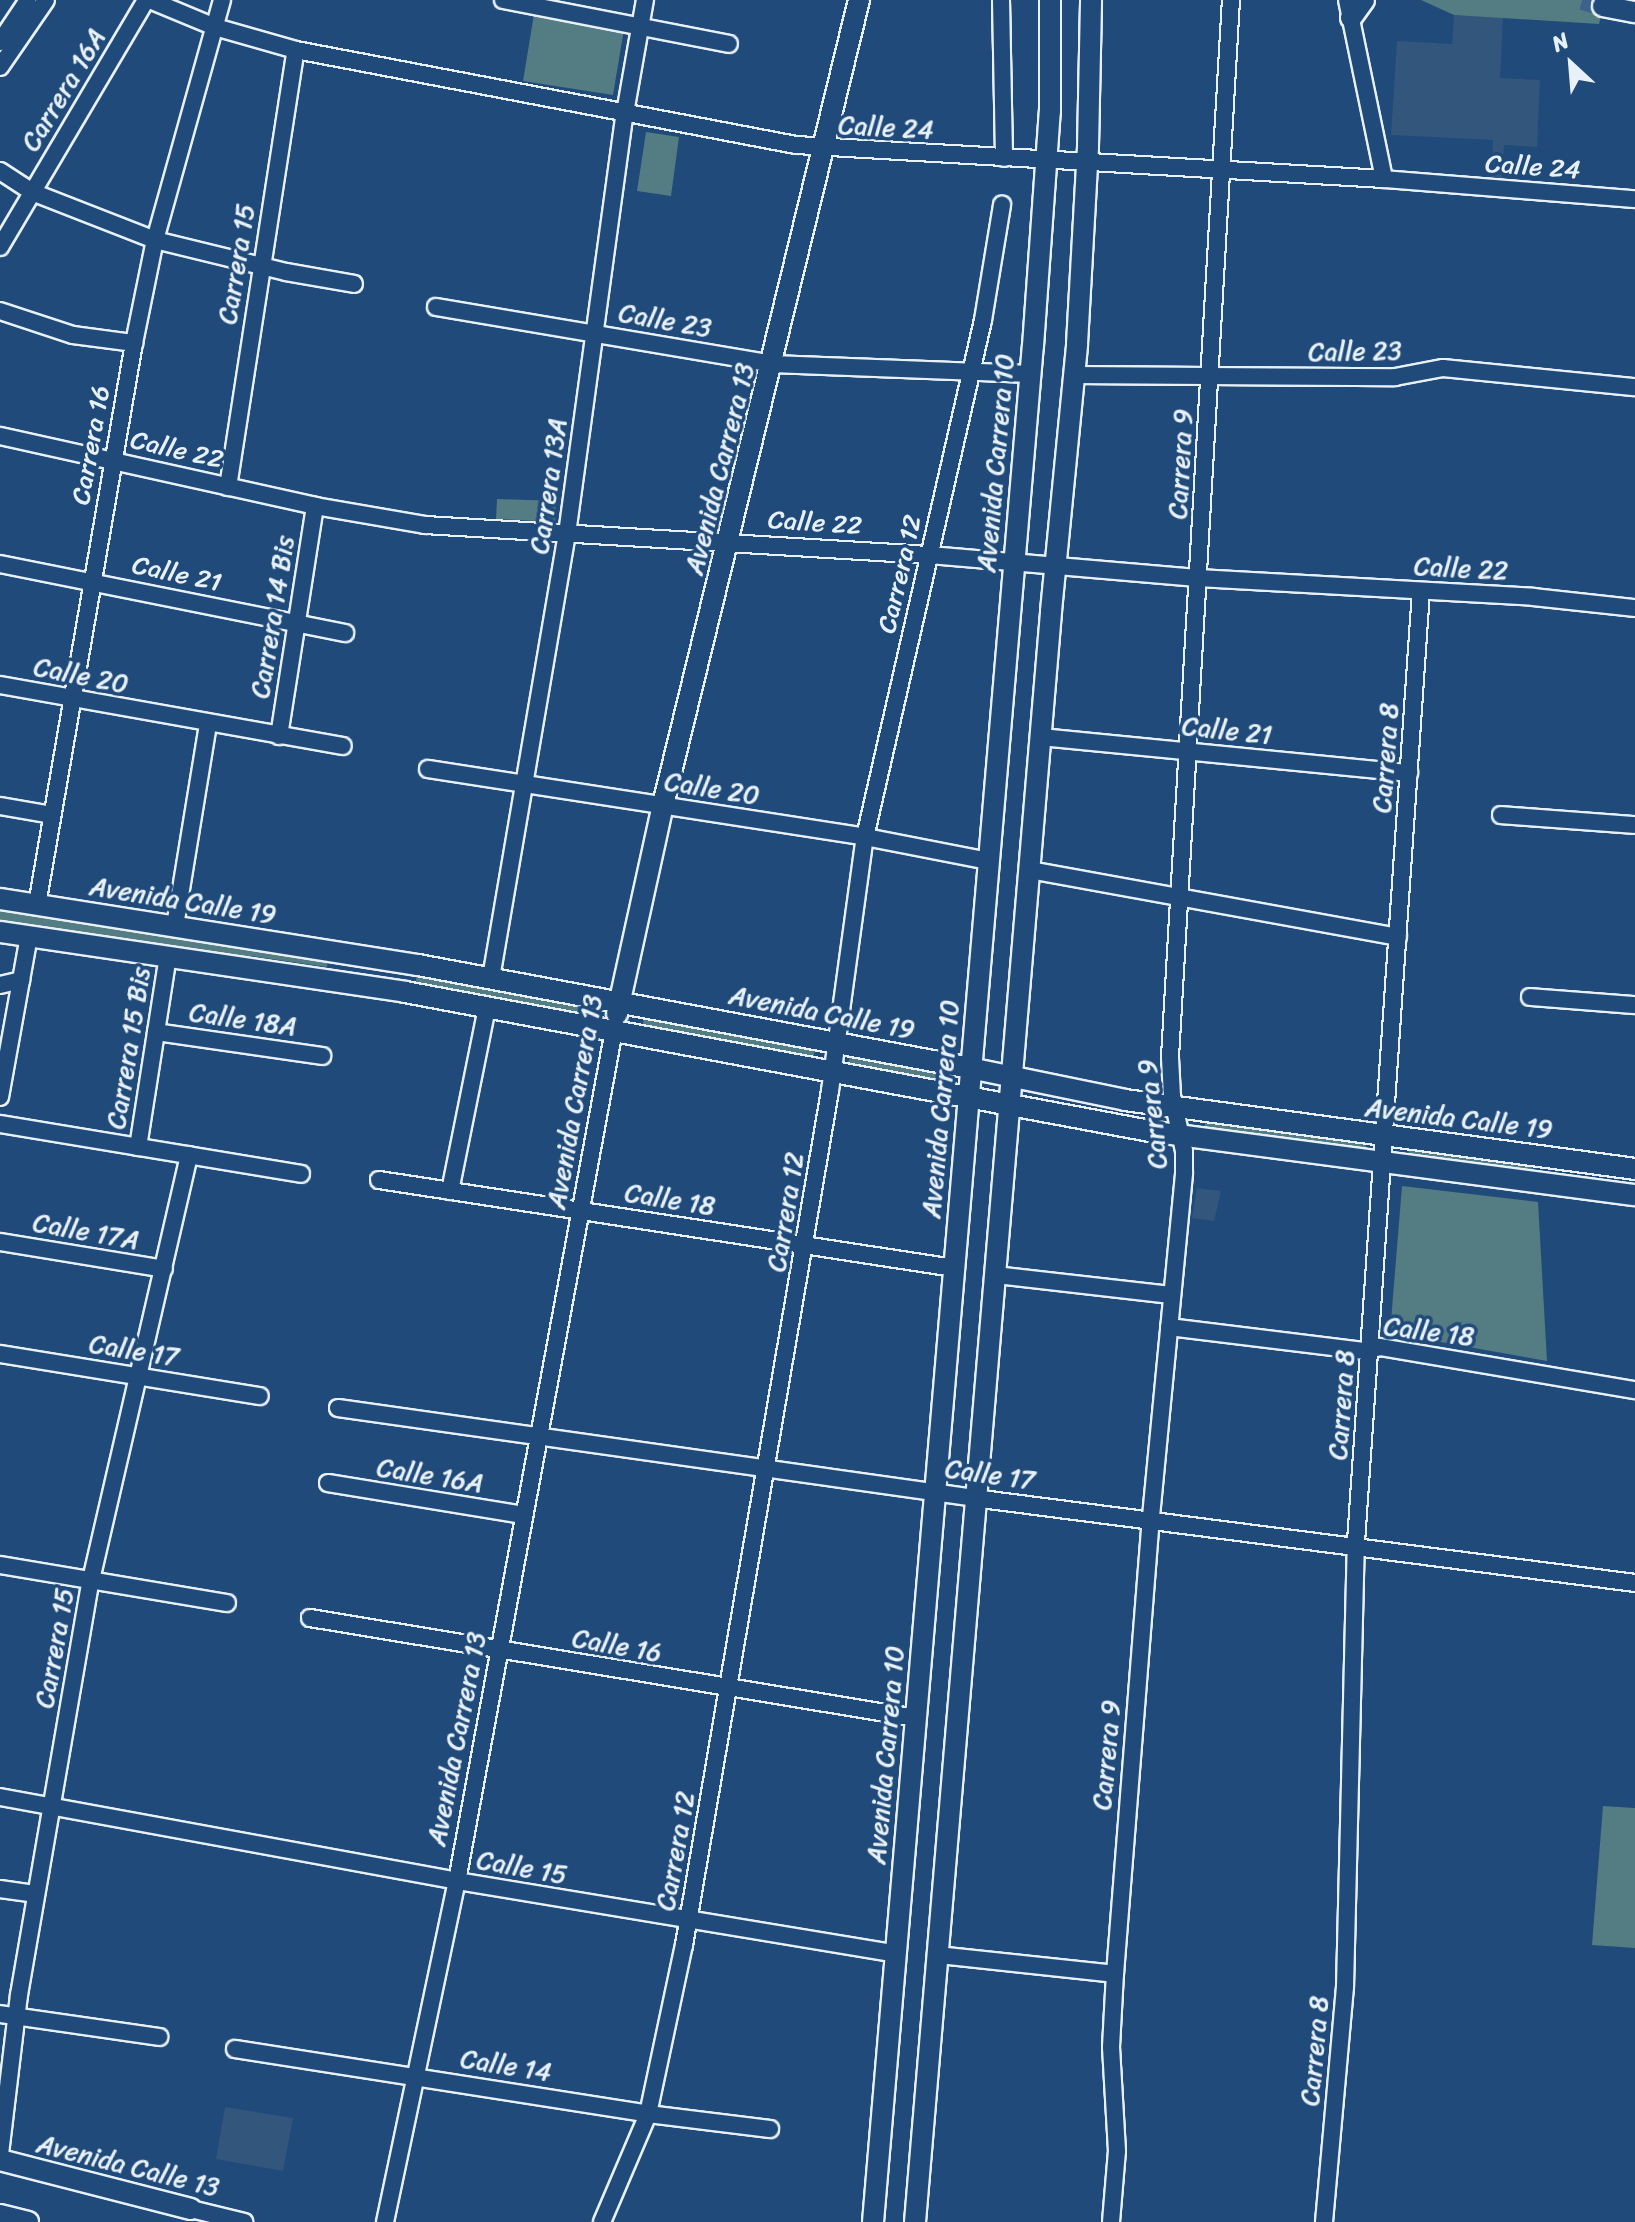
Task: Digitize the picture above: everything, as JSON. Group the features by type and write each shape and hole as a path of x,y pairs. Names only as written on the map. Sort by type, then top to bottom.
{"main road":[{"name":"Avenida Carrera 13","path":"614,1030 663,805 859,0"},
{"name":"Avenida Carrera 10","path":"873,2222 1031,374 1047,161 1050,0"},
{"path":"915,2222 1055,567 1074,375 1087,163 1091,0"},
{"path":"1349,9 1364,0"},
{"path":"1603,6 1635,12"},
{"name":"Avenida Calle 19","path":"0,899 491,978 1174,1107 1635,1169"},
{"name":"Avenida Calle 19","path":"0,932 487,1007 1181,1136 1635,1195"},
{"name":"Avenida Calle 13","path":"0,2157 191,2209"},
{"path":"0,2215 28,2222"}],"street":[{"path":"2,34 28,0"},
{"path":"0,67 46,0"},
{"name":"Calle 24","path":"148,0 215,27 296,50 824,149 1384,179 1635,199"},
{"name":"Carrera 16A","path":"0,247 148,0"},
{"name":"Carrera 16","path":"37,905 113,460 155,240 222,0"},
{"path":"503,0 641,24 729,44"},
{"name":"Carrera 13A","path":"491,978 567,534 625,113 645,0"},
{"path":"1001,0 1004,158"},
{"name":"Carrera 9","path":"1111,2222 1117,2151 1111,2047 1115,1974 1151,1520 1184,1172 1170,1057 1231,0"},
{"path":"1349,9 1384,179"},
{"name":"Carrera 15","path":"228,487 296,50"},
{"path":"0,171 32,192 155,240 260,266 354,284"},
{"name":"Carrera 12","path":"602,2222 648,2114 688,1920 805,1245 865,837 971,371 1002,205"},
{"name":"Calle 23","path":"436,307 772,364 1031,374"},
{"path":"0,311 73,335 134,343"},
{"name":"Calle 23","path":"1074,375 1395,377 1443,368 1635,387"},
{"name":"Calle 22","path":"0,436 315,506 425,525 929,555 1198,578 1533,597 1635,608"},
{"name":"Carrera 14 Bis","path":"279,736 315,506"},
{"name":"Calle 21","path":"0,564 345,633"},
{"name":"Carrera 8","path":"1324,2222 1345,1987 1348,1770 1358,1548 1421,591"},
{"name":"Calle 20","path":"0,685 208,725 343,746"},
{"path":"175,926 208,725"},
{"name":"Calle 21","path":"1041,737 1409,773"},
{"name":"Calle 20","path":"428,769 865,837 988,861"},
{"path":"0,806 52,815"},
{"path":"1501,815 1635,825"},
{"path":"1030,870 1398,937"},
{"path":"0,1097 29,936"},
{"name":"Carrera 15 Bis","path":"138,1147 168,956"},
{"path":"0,985 21,980"},
{"path":"1530,997 1635,1005"},
{"path":"450,1191 487,1007"},
{"name":"Avenida Carrera 13","path":"385,2222 457,1881 614,1030"},
{"name":"Calle 18A","path":"156,1032 322,1056"},
{"path":"0,1124 301,1174"},
{"name":"Carrera 15","path":"0,2157 8,2016 52,1808 91,1580 189,1155"},
{"name":"Calle 18","path":"379,1180 954,1268"},
{"name":"Calle 17A","path":"0,1242 164,1269"},
{"path":"996,1275 1172,1295"},
{"name":"Calle 18","path":"1169,1327 1364,1351 1370,1348 1635,1390"},
{"name":"Calle 17","path":"0,1354 260,1396"},
{"name":"Calle 17","path":"338,1408 978,1499 1635,1583"},
{"name":"Calle 16A","path":"328,1483 523,1515"},
{"path":"0,1565 227,1603"},
{"name":"Calle 16","path":"310,1618 916,1718"},
{"name":"Calle 15","path":"0,1797 259,1842 457,1881 896,1954"},
{"path":"0,1889 35,1894"},
{"path":"938,1955 1115,1974"},
{"path":"8,2016 159,2037"},
{"name":"Calle 14","path":"235,2049 648,2114 770,2129"},
{"name":"Avenida Calle 13","path":"191,2209 244,2222"}],"shaded area":[{"path":"1454,15 1503,17 1500,78 1540,80 1537,147 1504,145 1502,178 1491,178 1493,140 1391,135 1397,41 1452,44"},
{"path":"1197,1188 1221,1191 1214,1221 1192,1218"},
{"path":"225,2107 293,2118 283,2171 216,2159"}],"green space":[{"path":"1421,0 1605,0 1599,24 1454,15"},
{"path":"534,14 624,29 613,95 523,81"},
{"path":"646,132 679,137 671,196 637,191"},
{"path":"497,499 556,501 555,522 496,519"},
{"path":"0,908 328,959 327,967 251,956 212,956 0,924"},
{"path":"417,975 593,1007 591,1017 415,985"},
{"path":"644,1018 815,1051 813,1058 642,1029"},
{"path":"850,1056 947,1074 945,1081 848,1063"},
{"path":"1205,1123 1366,1144 1365,1154 1204,1133"},
{"path":"1409,1147 1533,1162 1532,1173 1408,1158"},
{"path":"1402,1186 1538,1202 1547,1361 1390,1333"},
{"path":"1603,1806 1635,1808 1635,1948 1592,1945"}],"tunnel":[{"path":"1582,0 1603,6"}]}
